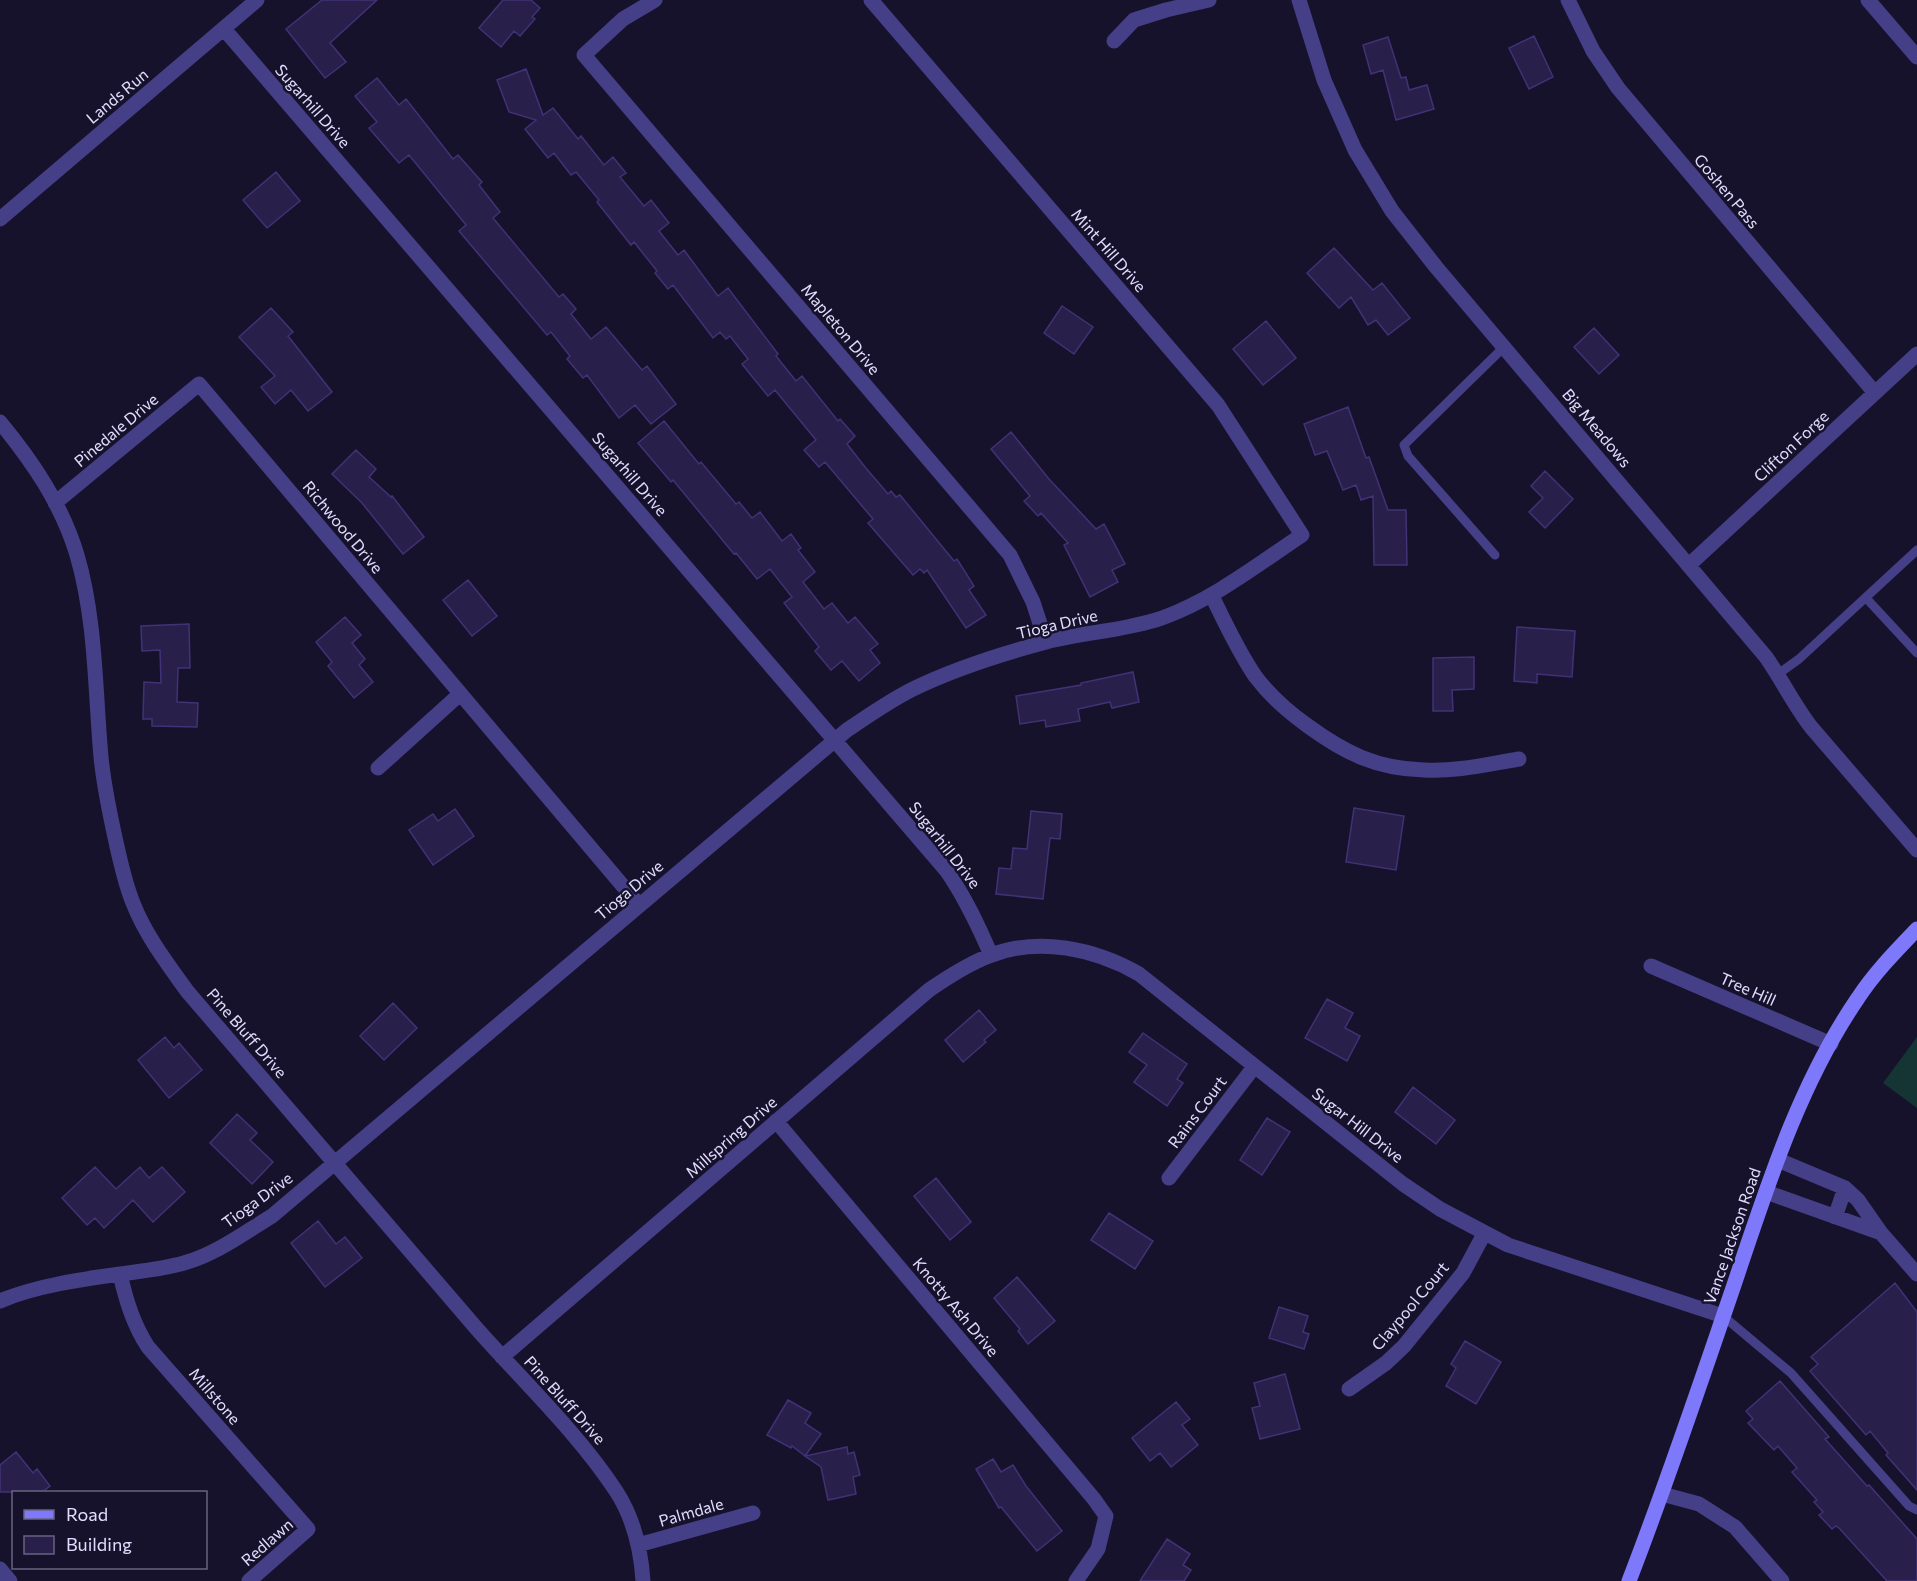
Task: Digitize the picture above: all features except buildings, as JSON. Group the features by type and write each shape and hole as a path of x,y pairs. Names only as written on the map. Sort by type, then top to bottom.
{"main road":[{"name":"Vance Jackson Road","path":"1629,1581 1662,1494 1766,1192 1794,1121 1831,1044 1857,998 1879,969 1917,928"}],"street":[{"name":"Lands Run","path":"0,219 257,0"},
{"name":"Mapleton Drive","path":"655,0 623,19 584,55 1010,555 1033,602 1046,642"},
{"name":"Mint Hill Drive","path":"871,0 1218,405 1302,535"},
{"path":"1114,41 1134,21 1166,10 1209,0"},
{"name":"Big Meadows","path":"1299,0 1324,80 1355,150 1392,211 1436,267 1689,565 1778,674 1797,710 1917,850"},
{"name":"Goshen Pass","path":"1568,0 1593,51 1624,97 1875,393"},
{"path":"1868,0 1917,57"},
{"name":"Sugarhill Drive","path":"224,29 956,884 974,916 990,955"},
{"name":"Clifton Forge","path":"1689,565 1917,354"},
{"name":"Pinedale Drive","path":"56,503 199,384"},
{"name":"Richwood Drive","path":"199,384 639,905"},
{"name":"Pine Bluff Drive","path":"0,422 34,465 56,503 77,554 85,588 93,644 103,771 110,818 133,905 160,954 188,991 335,1164 502,1357 589,1453 617,1492 628,1515 638,1545 643,1581"},
{"name":"Tioga Drive","path":"0,1301 44,1288 185,1263 222,1247 272,1216 834,741 886,704 914,689 971,666 1046,642 1133,626 1162,617 1212,596 1302,535"},
{"path":"1212,596 1243,657 1272,696 1290,713 1334,745 1374,763 1426,771 1519,759"},
{"path":"378,768 460,694"},
{"name":"Sugar Hill Drive","path":"990,955 1052,947 1089,952 1107,958 1139,974 1403,1184 1440,1209 1484,1234 1535,1255 1723,1316"},
{"name":"Millspring Drive","path":"502,1357 929,990 952,974 990,955"},
{"name":"Tree Hill","path":"1651,966 1831,1044"},
{"name":"Rains Court","path":"1169,1178 1254,1067"},
{"name":"Knotty Ash Drive","path":"776,1121 1106,1516 1098,1549 1076,1581"},
{"path":"1778,1160 1845,1188 1869,1213 1881,1233 1917,1274"},
{"path":"1835,1217 1845,1188"},
{"path":"1766,1192 1881,1233"},
{"name":"Claypool Court","path":"1349,1389 1386,1363 1404,1346 1463,1273 1484,1234"},
{"name":"Millstone","path":"120,1274 128,1306 138,1332 148,1347 308,1529"},
{"path":"1662,1494 1700,1503 1735,1527 1782,1581"},
{"name":"Palmdale","path":"638,1545 753,1513"},
{"name":"Redlawn","path":"249,1581 308,1529"},
{"path":"0,1569 10,1581"}],"lane":[{"path":"1495,555 1408,456 1404,445 1504,347"},
{"path":"1778,674 1799,659 1917,550"},
{"path":"1866,598 1917,653"},
{"path":"1723,1316 1791,1373 1910,1506 1917,1510"}],"green space":[{"path":"1917,1037 1917,1108 1883,1083"}]}
